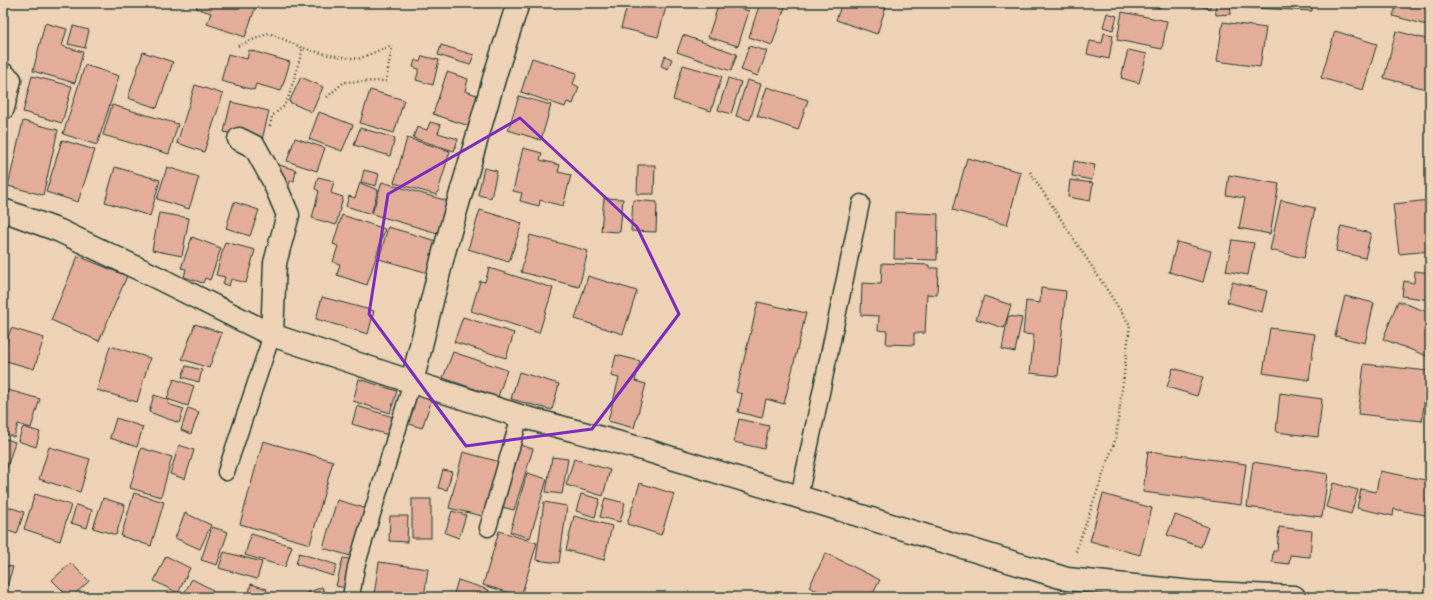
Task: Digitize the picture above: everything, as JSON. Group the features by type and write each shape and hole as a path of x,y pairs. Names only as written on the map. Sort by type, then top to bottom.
{"street":[{"path":"412,382 444,252 496,72 518,3"},
{"path":"3,74 10,80 3,108"},
{"path":"238,139 255,146 273,180 288,215 275,263 272,335"},
{"path":"3,210 60,231 272,335 412,382 520,416 639,448 1066,578 1193,592 1294,597"}],"lane":[{"path":"799,497 861,203"},
{"path":"226,472 272,335"},
{"path":"351,597 356,567 412,382"},
{"path":"488,528 520,416"}],"path":[{"path":"238,46 269,33 303,48 329,55 358,59 392,45 386,81 344,82 327,97"},
{"path":"264,163 273,146 268,134 272,116 283,107 288,99 303,48"},
{"path":"1030,172 1130,325 1116,438 1066,578"}],"highlighted area":[{"path":"520,118 637,227 679,314 592,429 466,446 369,314 388,194"}],"building":[{"path":"198,3 257,3 245,37 207,24 211,13 196,8"},
{"path":"628,3 667,3 658,37 621,28"},
{"path":"719,3 749,11 738,46 708,37"},
{"path":"760,3 786,4 772,45 749,37"},
{"path":"842,3 887,3 877,34 836,20"},
{"path":"1140,3 1161,3 1160,8"},
{"path":"1182,3 1211,3 1210,8"},
{"path":"1215,3 1230,3 1231,14 1216,15"},
{"path":"1233,3 1312,3 1312,11 1233,7"},
{"path":"1397,3 1430,3 1430,26 1393,16"},
{"path":"1122,12 1167,21 1162,49 1117,40"},
{"path":"1107,13 1117,16 1113,30 1103,27"},
{"path":"1223,22 1266,28 1260,67 1217,61"},
{"path":"45,23 67,29 62,46 83,52 75,83 33,71"},
{"path":"73,26 89,30 85,48 68,44"},
{"path":"1335,31 1377,44 1363,90 1321,78"},
{"path":"1396,31 1430,40 1430,90 1384,78"},
{"path":"1104,33 1113,35 1109,59 1087,54 1090,41 1102,43"},
{"path":"683,35 737,54 731,71 677,52"},
{"path":"441,45 474,55 470,65 438,55"},
{"path":"749,46 767,51 758,76 741,70"},
{"path":"249,50 290,62 281,91 256,84 254,90 221,81 228,54 247,59"},
{"path":"1128,50 1147,54 1139,83 1121,78"},
{"path":"143,52 173,62 157,108 128,98"},
{"path":"422,56 439,60 433,85 416,80 419,69 413,67 415,60 420,62"},
{"path":"665,56 672,59 668,69 661,66"},
{"path":"532,58 577,73 573,84 579,87 573,104 567,102 565,107 521,92"},
{"path":"85,65 119,76 97,145 63,134"},
{"path":"683,65 722,76 711,111 673,100"},
{"path":"447,72 468,79 465,91 483,97 472,127 433,114"},
{"path":"32,76 72,86 62,123 23,112"},
{"path":"301,77 323,87 312,112 289,102"},
{"path":"728,78 741,82 731,114 718,110"},
{"path":"747,80 761,84 750,120 736,116"},
{"path":"195,85 223,94 204,152 177,143"},
{"path":"767,87 808,100 798,130 757,116"},
{"path":"370,90 404,100 394,133 360,123"},
{"path":"519,96 551,105 541,140 508,130"},
{"path":"231,102 269,111 262,140 224,132"},
{"path":"112,105 178,124 169,154 103,135"},
{"path":"319,112 353,125 342,151 309,139"},
{"path":"23,121 58,130 43,195 8,186"},
{"path":"430,122 441,125 438,133 458,139 454,151 413,138 417,127 427,130"},
{"path":"360,128 395,138 390,156 354,145"},
{"path":"295,138 325,148 317,171 287,161"},
{"path":"407,138 450,151 437,195 394,183"},
{"path":"62,140 95,150 78,202 46,192"},
{"path":"523,148 542,153 540,160 560,165 558,172 571,175 563,206 540,200 539,206 520,201 522,193 513,191"},
{"path":"967,158 1021,172 1007,225 953,210"},
{"path":"1074,161 1095,165 1092,180 1072,176"},
{"path":"272,163 296,170 294,181 290,181 288,189"},
{"path":"638,165 655,165 654,194 637,194"},
{"path":"115,167 160,180 150,216 105,202"},
{"path":"167,167 199,177 189,209 157,199"},
{"path":"484,168 497,171 491,198 478,195"},
{"path":"364,170 379,174 376,186 361,182"},
{"path":"1229,175 1279,184 1270,234 1239,228 1245,198 1226,195"},
{"path":"318,177 334,181 331,193 343,197 336,225 312,218 319,191 315,189"},
{"path":"1070,180 1093,183 1090,201 1068,197"},
{"path":"382,182 451,202 441,234 372,214"},
{"path":"360,183 378,190 371,214 346,206 349,196 355,198"},
{"path":"604,198 623,199 620,232 601,231"},
{"path":"633,200 657,202 656,232 631,231"},
{"path":"1281,200 1315,208 1304,258 1270,250"},
{"path":"1430,200 1430,251 1399,254 1393,204"},
{"path":"234,202 259,210 250,236 226,228"},
{"path":"480,210 522,223 509,262 468,249"},
{"path":"895,212 938,214 937,260 894,259"},
{"path":"159,213 189,218 182,256 152,250"},
{"path":"342,215 385,229 367,285 337,275 340,264 333,262 338,246 333,244"},
{"path":"1341,226 1371,233 1365,258 1336,251"},
{"path":"388,227 440,242 432,274 379,259"},
{"path":"530,235 588,251 579,287 521,272"},
{"path":"192,237 221,248 210,280 205,278 203,283 184,277 186,269 181,268"},
{"path":"1232,240 1254,243 1248,275 1226,271"},
{"path":"225,242 255,250 246,283 231,279 229,286 223,284 225,277 216,275"},
{"path":"1177,242 1211,251 1203,282 1169,272"},
{"path":"78,256 127,276 99,341 51,320"},
{"path":"882,263 929,265 929,268 938,268 937,295 927,294 925,333 914,333 914,345 886,344 887,331 878,330 879,316 861,315 862,283 881,284"},
{"path":"489,268 553,288 539,333 471,311 480,281 485,282"},
{"path":"1415,271 1430,273 1430,300 1402,296 1404,281 1414,283"},
{"path":"588,276 637,291 623,334 575,319"},
{"path":"1232,282 1267,291 1262,312 1227,302"},
{"path":"1041,288 1066,291 1058,376 1030,373 1034,335 1023,334 1026,301 1040,303"},
{"path":"984,296 1011,305 1004,328 976,319"},
{"path":"1345,296 1374,303 1365,343 1335,336"},
{"path":"322,297 374,311 368,334 316,319"},
{"path":"1398,301 1430,313 1430,348 1427,356 1383,339"},
{"path":"758,302 806,313 784,404 766,399 762,418 738,412 742,394 736,392"},
{"path":"1008,316 1022,318 1015,352 1002,349"},
{"path":"463,317 514,333 506,358 454,342"},
{"path":"195,324 222,333 209,368 182,359"},
{"path":"11,328 44,338 34,369 3,360 3,354"},
{"path":"1270,328 1315,334 1309,380 1263,373"},
{"path":"110,346 150,358 137,402 97,390"},
{"path":"453,352 507,370 498,397 443,378"},
{"path":"616,355 640,361 635,381 646,384 634,428 608,421 619,378 611,376"},
{"path":"1364,364 1428,371 1422,421 1358,414"},
{"path":"186,366 202,370 199,382 182,377"},
{"path":"1173,368 1203,377 1197,396 1167,387"},
{"path":"519,372 559,384 552,410 511,399"},
{"path":"174,379 194,386 188,406 167,399"},
{"path":"359,379 397,391 390,413 353,401"},
{"path":"8,390 40,399 31,428 18,424 14,437 3,433 3,407"},
{"path":"412,393 432,399 422,428 403,422"},
{"path":"1280,393 1322,399 1318,437 1276,432"},
{"path":"154,395 169,400 168,404 184,409 179,423 149,412"},
{"path":"357,406 393,417 388,435 352,424"},
{"path":"188,408 199,412 191,434 181,430"},
{"path":"116,418 143,427 137,447 110,438"},
{"path":"739,419 769,426 764,449 734,442"},
{"path":"23,427 40,432 36,447 18,441"},
{"path":"3,438 15,442 4,477 3,477"},
{"path":"263,441 333,461 310,544 240,524"},
{"path":"517,444 533,449 514,510 498,506"},
{"path":"179,445 194,450 185,479 170,474"},
{"path":"49,447 90,459 80,492 39,479"},
{"path":"141,448 172,457 161,497 130,488"},
{"path":"1148,451 1246,464 1241,505 1143,492"},
{"path":"463,452 500,462 486,517 449,508"},
{"path":"552,457 568,459 562,494 546,492"},
{"path":"574,459 610,470 603,496 566,485"},
{"path":"1253,462 1328,474 1322,517 1247,507"},
{"path":"443,470 452,472 447,490 438,488"},
{"path":"1380,471 1430,481 1430,516 1394,509 1393,516 1357,508 1361,489 1376,492"},
{"path":"527,473 547,479 530,538 510,532"},
{"path":"640,483 674,494 661,535 627,524"},
{"path":"1333,483 1358,490 1351,514 1326,507"},
{"path":"134,493 164,502 151,546 121,536"},
{"path":"35,494 71,505 60,541 24,529"},
{"path":"581,494 600,499 595,517 576,511"},
{"path":"1103,494 1152,508 1140,555 1090,541"},
{"path":"103,498 125,505 116,535 93,528"},
{"path":"605,498 625,503 620,522 600,517"},
{"path":"412,499 431,499 431,538 412,538"},
{"path":"337,500 368,509 354,557 323,548"},
{"path":"544,502 567,506 559,563 536,560"},
{"path":"3,505 24,512 17,534 3,529"},
{"path":"76,505 92,510 87,528 71,523"},
{"path":"452,511 466,515 459,538 445,533"},
{"path":"185,513 211,525 200,549 175,538"},
{"path":"1175,515 1208,527 1201,547 1167,535"},
{"path":"390,516 408,516 407,542 389,541"},
{"path":"574,516 612,526 604,560 566,550"},
{"path":"212,527 228,532 217,565 201,560"},
{"path":"1279,527 1312,531 1310,557 1290,555 1289,564 1272,562 1273,551 1277,551"},
{"path":"499,531 537,543 521,596 483,585"},
{"path":"251,534 292,546 285,567 245,555"},
{"path":"224,552 262,562 257,579 219,568"},
{"path":"299,553 337,565 333,576 296,564"},
{"path":"826,553 880,580 871,597 830,597 809,587"},
{"path":"166,556 190,568 178,593 154,581"},
{"path":"343,558 354,560 346,588 336,586"},
{"path":"379,562 428,569 424,597 390,597 374,595"},
{"path":"71,563 89,581 72,597 69,597 52,580"},
{"path":"3,565 13,567 6,589 3,588"},
{"path":"192,579 213,590 209,597 182,597"},
{"path":"458,580 489,590 487,597 453,597"},
{"path":"251,584 267,589 265,597 248,597"},
{"path":"322,587 326,597 297,597"}]}
